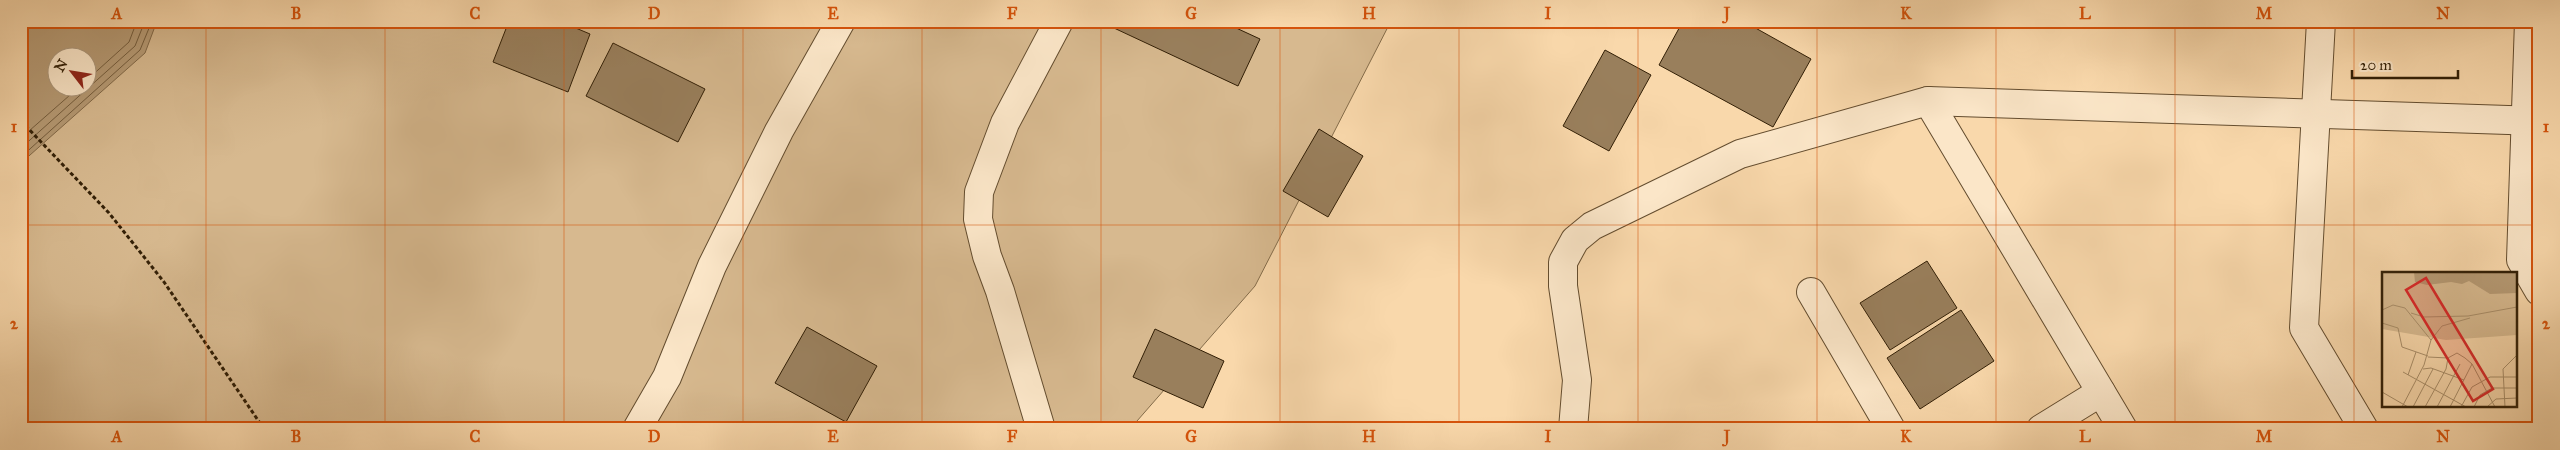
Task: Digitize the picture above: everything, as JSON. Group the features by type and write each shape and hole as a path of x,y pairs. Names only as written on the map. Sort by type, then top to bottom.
{"street":[{"path":"637,429 667,377 712,266 779,131 841,21"},
{"path":"1041,429 1000,292 986,256 978,220 979,192 1005,123 1059,21"},
{"path":"2321,21 2304,328 2364,429"},
{"path":"2529,21 2532,120 2521,260 2539,291"},
{"path":"1928,101 2123,429"},
{"path":"1573,429 1577,380 1563,286 1563,262 1575,240 1592,226 1740,154 1928,101 2532,120"},
{"path":"1811,292 1891,429"},
{"path":"2041,429 2101,392"}],"path":[{"path":"21,121 109,213 164,282 264,429"}],"shaded area":[{"path":"21,21 1391,21 1255,286 1130,429 21,429"}],"water":[{"path":"21,21 157,21 145,53 98,95 98,48 48,48 48,98 94,98 21,163"}],"building":[{"path":"509,21 559,21 590,34 568,92 493,62"},
{"path":"1099,21 1221,21 1260,39 1238,86"},
{"path":"1683,21 1743,21 1811,59 1773,127 1659,65"},
{"path":"613,43 705,89 678,142 586,96"},
{"path":"1605,50 1651,75 1609,151 1563,126"},
{"path":"1319,129 1363,156 1328,217 1283,191"},
{"path":"1927,261 1957,308 1890,350 1860,303"},
{"path":"1961,310 1994,361 1920,409 1887,358"},
{"path":"807,327 877,366 846,422 775,383"},
{"path":"1155,329 1224,361 1203,408 1133,377"}]}
